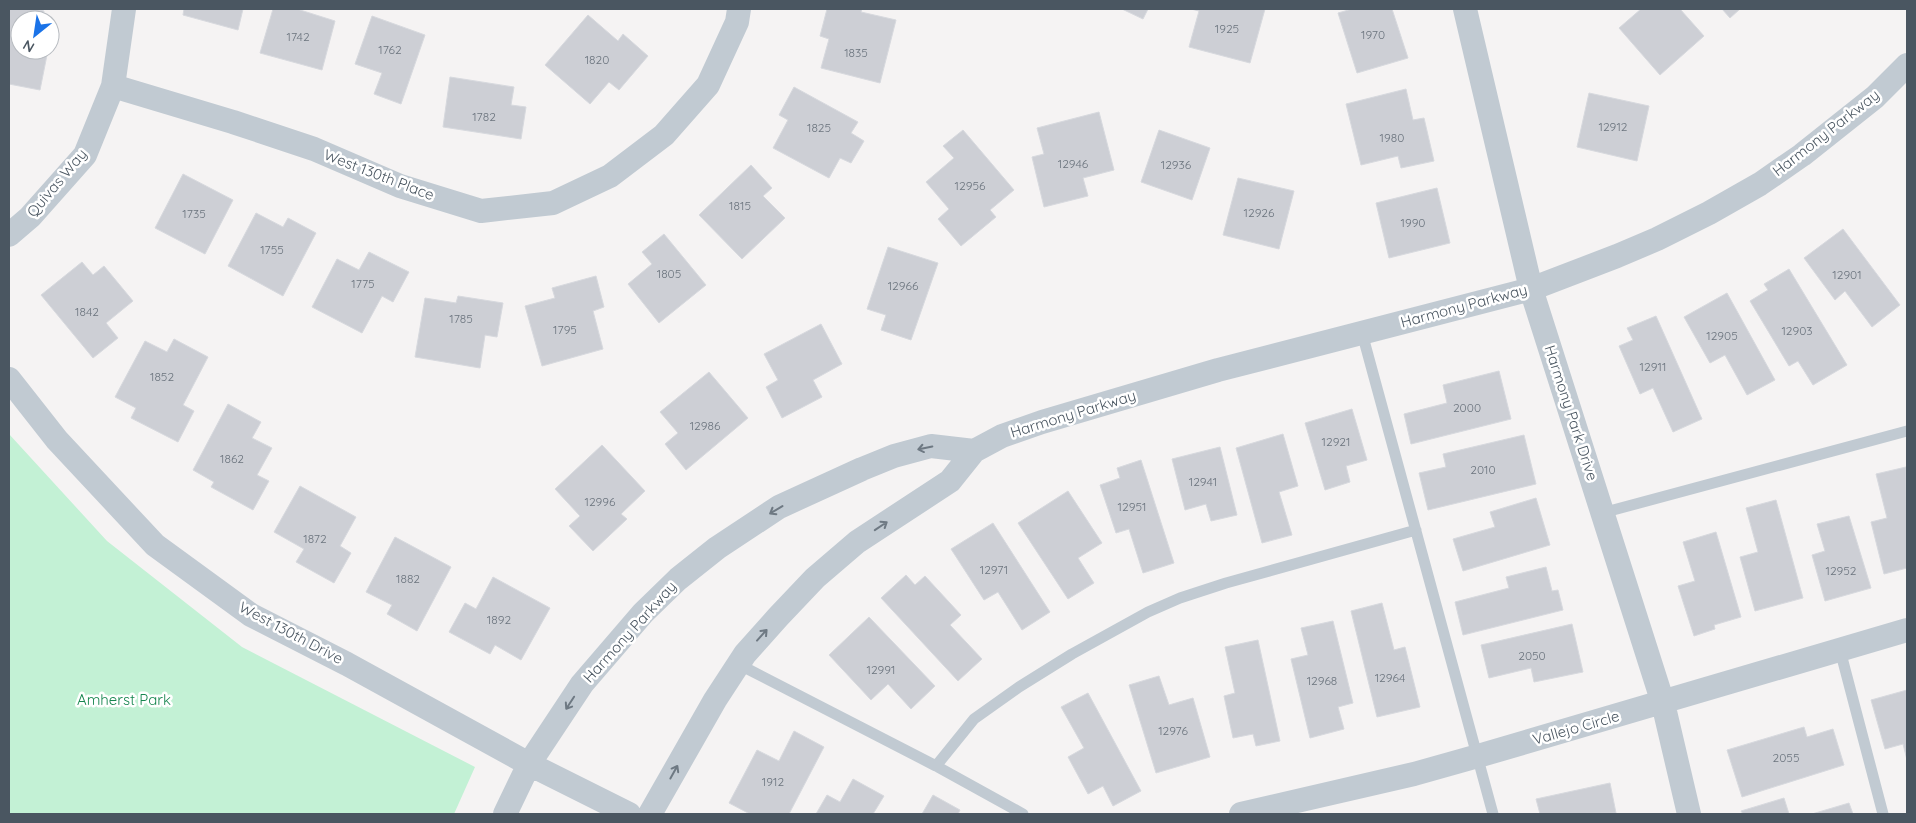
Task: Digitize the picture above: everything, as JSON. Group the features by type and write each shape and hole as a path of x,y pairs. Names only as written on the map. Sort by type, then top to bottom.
{"street":[{"name":"Quivas Way","path":"9,235 30,217 85,155 113,86 124,9"},
{"name":"West 130th Place","path":"113,86 233,122 314,149 400,186 481,211 553,203 610,176 664,135 708,85 736,22 739,9"},
{"name":"Harmony Park Drive","path":"1465,9 1531,289 1663,703 1689,814"},
{"name":"Harmony Parkway","path":"650,814 715,700 745,654 815,578 857,542 950,481 974,450 1002,436 1042,422 1218,370 1531,289 1657,239 1709,213 1760,184 1802,155 1875,97 1907,65"},
{"name":"West 130th Drive","path":"9,379 57,440 155,545 251,615 347,664 529,764 629,814"},
{"name":"Harmony Parkway","path":"505,814 529,764 582,684 643,613 678,578 717,548 780,507 862,469 894,456 931,446 974,450"},
{"name":"Vallejo Circle","path":"1241,814 1414,774 1663,703 1907,630"}],"lane":[{"path":"1362,333 1478,756 1492,814"},
{"path":"1602,513 1907,431"},
{"path":"936,766 974,719 1019,687 1148,612 1180,598 1226,583 1416,530"},
{"path":"1840,650 1883,814"},
{"path":"738,664 936,766 1023,814"}],"green space":[{"name":"Amherst Park","path":"9,434 107,541 242,647 475,767 454,814 9,814"}],"building":[{"path":"9,9 39,10 10,10 10,60 46,60 40,90 9,84"},
{"path":"184,9 243,9 238,30 183,15"},
{"path":"273,9 297,9 335,21 322,70 260,53"},
{"path":"827,9 862,9 861,12 896,20 880,83 821,68 829,39 820,36"},
{"path":"1122,9 1148,9 1143,19"},
{"path":"1191,9 1265,9 1250,63 1189,47 1199,11"},
{"path":"1352,9 1392,9 1408,58 1357,73 1338,13"},
{"path":"1641,9 1680,9 1704,36 1660,75 1619,28"},
{"path":"1722,9 1740,9 1730,18"},
{"path":"588,15 618,41 623,34 648,56 619,90 609,82 590,104 545,65"},
{"path":"372,16 425,35 401,104 374,94 382,73 355,64"},
{"path":"450,77 514,87 511,105 526,107 521,139 443,127"},
{"path":"794,87 858,122 851,133 864,141 851,163 840,158 829,178 773,148 788,120 779,115"},
{"path":"1406,89 1413,120 1424,118 1434,161 1401,168 1398,156 1361,165 1346,104"},
{"path":"1589,93 1649,106 1637,161 1577,147"},
{"path":"1099,112 1114,170 1083,178 1088,196 1044,207 1032,157 1044,154 1037,128"},
{"path":"963,130 1014,190 990,210 996,217 961,246 938,219 949,209 926,182 954,158 943,146"},
{"path":"1159,130 1210,148 1192,200 1141,182"},
{"path":"751,165 772,188 763,196 785,218 742,259 699,215"},
{"path":"183,174 233,200 205,254 155,228"},
{"path":"1238,178 1294,191 1279,249 1223,235"},
{"path":"1437,188 1450,243 1389,258 1376,203"},
{"path":"256,213 283,227 288,218 316,233 283,296 228,266"},
{"path":"1843,229 1900,305 1872,327 1845,291 1835,300 1804,258"},
{"path":"664,234 706,285 659,323 628,284 652,264 642,252"},
{"path":"888,247 938,263 911,340 881,330 886,315 867,309"},
{"path":"369,252 409,272 393,302 382,296 362,333 312,307 337,259 359,270"},
{"path":"82,262 93,275 104,266 133,301 106,323 118,338 93,358 41,295"},
{"path":"1789,269 1847,365 1813,385 1798,361 1789,366 1750,301 1768,290 1764,284"},
{"path":"596,276 604,307 593,311 603,349 542,366 525,306 555,298 552,288"},
{"path":"1727,293 1775,380 1747,395 1725,355 1710,363 1684,317"},
{"path":"458,296 503,303 497,337 485,335 480,368 415,357 425,298 456,303"},
{"path":"1656,316 1702,419 1673,432 1653,388 1640,394 1619,346 1633,340 1627,328"},
{"path":"821,324 842,364 813,380 822,397 782,418 766,387 778,380 764,354"},
{"path":"174,339 208,357 183,405 194,411 178,442 131,418 136,408 115,397 145,341 167,352"},
{"path":"1499,371 1511,419 1411,444 1404,414 1447,403 1443,385"},
{"path":"709,372 748,418 686,470 665,444 678,433 660,412"},
{"path":"228,404 261,422 252,438 272,448 257,475 269,481 253,510 211,487 214,482 193,470"},
{"path":"1352,409 1367,460 1346,466 1350,482 1325,490 1305,423"},
{"path":"1283,434 1298,486 1279,492 1292,535 1262,543 1236,448"},
{"path":"1524,435 1536,484 1428,510 1419,473 1446,467 1443,454"},
{"path":"602,445 645,491 621,514 627,519 593,551 569,526 580,516 555,489"},
{"path":"1220,447 1237,515 1211,521 1206,504 1185,510 1172,459"},
{"path":"1141,460 1174,563 1143,573 1129,529 1116,533 1100,485 1120,478 1117,468"},
{"path":"1906,467 1907,568 1884,574 1871,522 1887,518 1876,474"},
{"path":"300,486 356,517 340,546 351,553 334,583 296,562 304,549 274,532"},
{"path":"1068,491 1102,543 1078,558 1094,583 1068,599 1018,523"},
{"path":"1536,498 1550,545 1463,571 1453,539 1495,527 1490,512"},
{"path":"1776,500 1803,598 1755,611 1740,557 1758,552 1746,508"},
{"path":"1849,516 1871,588 1825,601 1812,555 1825,551 1817,524"},
{"path":"993,523 1050,612 1022,630 998,592 984,600 951,549"},
{"path":"1716,532 1741,617 1714,625 1715,629 1694,636 1678,586 1695,581 1683,542"},
{"path":"395,537 451,567 417,631 387,614 392,605 366,592"},
{"path":"1546,567 1552,591 1558,590 1563,610 1463,635 1455,602 1509,588 1506,577"},
{"path":"906,575 915,585 925,576 961,615 950,625 982,659 958,681 881,598"},
{"path":"493,577 550,608 521,660 495,645 490,654 449,632 465,603 476,609"},
{"path":"1382,603 1394,650 1405,647 1420,707 1377,717 1351,611"},
{"path":"869,617 935,686 911,709 888,684 871,700 829,655"},
{"path":"1333,621 1353,703 1338,707 1344,729 1310,738 1291,659 1308,655 1301,628"},
{"path":"1572,624 1583,672 1534,682 1531,668 1489,678 1481,645"},
{"path":"1258,640 1280,741 1256,746 1253,734 1233,738 1224,696 1235,693 1225,647"},
{"path":"1159,676 1169,705 1193,698 1210,757 1156,773 1129,685"},
{"path":"1907,690 1907,760 1903,744 1885,749 1871,700"},
{"path":"1088,693 1141,791 1113,806 1103,786 1088,794 1068,757 1084,748 1061,707"},
{"path":"1804,727 1807,737 1833,729 1844,765 1742,797 1727,750"},
{"path":"794,731 824,747 789,814 750,814 729,803 757,750 779,761"},
{"path":"853,779 884,796 873,814 816,814 827,795 840,802"},
{"path":"1610,783 1616,813 1540,814 1536,799"},
{"path":"933,795 960,810 958,814 922,814"},
{"path":"1784,798 1789,814 1743,814 1741,811"},
{"path":"1849,803 1853,814 1812,814"}]}
